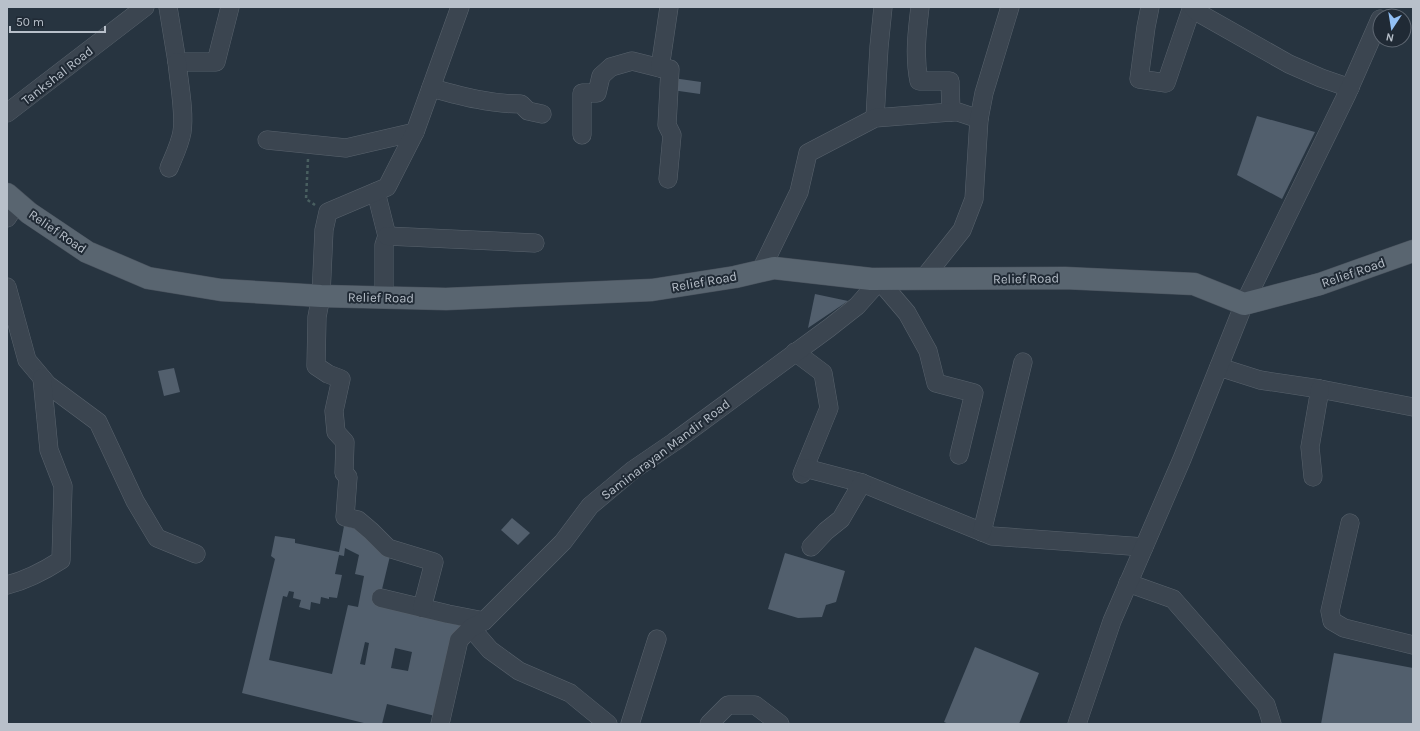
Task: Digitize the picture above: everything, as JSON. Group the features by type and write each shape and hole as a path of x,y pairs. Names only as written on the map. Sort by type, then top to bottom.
{"main road":[{"name":"Relief Road","path":"10,205 29,212 87,252 148,278 221,290 321,296 446,299 652,290 774,268 874,279 1065,278 1194,284 1244,304 1320,284 1413,251"}],"street":[{"path":"168,7 182,101 182,132 169,168"},
{"path":"177,62 216,62 230,7"},
{"path":"422,608 434,562 388,548 371,530 358,520 345,517 348,477 344,473 345,442 336,432 334,411 341,379 328,374 316,366 317,317 321,296 324,230 328,212 387,187 416,132 460,7"},
{"path":"660,68 669,7"},
{"path":"875,118 883,7"},
{"path":"920,7 916,38 916,68 919,81 950,80 951,112"},
{"path":"923,279 962,230 974,199 979,119 984,93 1010,7"},
{"path":"1150,7 1139,79 1166,83 1193,7"},
{"path":"1193,7 1197,12 1289,64 1321,78 1350,88"},
{"name":"Tankshal Road","path":"7,113 143,8"},
{"path":"1077,724 1112,621 1182,459 1244,304 1350,88 1372,38"},
{"path":"582,135 582,93 597,93 601,76 611,67 632,61 670,69 667,125 672,135 668,179"},
{"path":"431,88 469,99 521,104 528,111 542,114"},
{"path":"761,270 799,192 808,153 875,118 958,112 979,119"},
{"path":"267,140 346,148 416,132"},
{"path":"376,192 387,236 384,245 384,297"},
{"path":"387,236 535,243"},
{"path":"874,279 907,313 928,351 936,383 974,393 959,455"},
{"name":"Saminarayan Mandir Road","path":"440,724 459,640 478,624 563,542 590,506 633,470 674,442 857,306 872,288 874,279"},
{"path":"7,287 27,360 48,385 98,422 135,500 157,538 196,554"},
{"path":"795,352 823,373 829,408 804,471 862,483 992,536 1144,547"},
{"path":"982,532 1023,362"},
{"path":"1219,367 1260,380 1413,406"},
{"path":"7,585 41,573 61,560 63,486 50,450 42,378"},
{"path":"1313,477 1310,446 1320,389"},
{"path":"811,547 826,531 842,519 862,483"},
{"path":"1350,523 1330,612 1332,621 1344,628 1413,646"},
{"path":"1128,582 1173,599 1266,705 1272,724"},
{"path":"381,598 448,614 478,624 490,650 519,671 570,693 608,724"},
{"path":"630,724 657,638"},
{"path":"709,724 728,705 755,705 780,724"}],"path":[{"path":"309,144 306,199 328,212"}],"building":[{"path":"673,78 701,82 700,94 672,90"},
{"path":"1257,116 1315,132 1282,199 1237,175"},
{"path":"815,294 848,301 808,328"},
{"path":"174,368 180,392 164,396 158,371"},
{"path":"512,518 530,533 518,545 501,530"},
{"path":"344,526 356,529 390,556 378,606 462,626 439,717 387,704 382,724 368,724 242,693 275,559 271,556 275,536 295,539 295,543 339,552","holes":["345,548 359,555 355,574 364,576 358,607 348,605 332,674 269,660 283,596 287,597 289,591 294,592 293,598 301,600 299,607 310,610 311,602 320,604 321,597 329,599 329,597 337,598 342,575 335,574 339,555 344,556","365,642 369,643 365,665 360,664","395,648 412,652 408,671 391,668"]},
{"path":"785,553 845,571 836,602 826,605 822,617 798,618 768,609"},
{"path":"975,647 1039,673 1019,724 949,724 944,722"},
{"path":"1334,653 1413,668 1413,724 1321,724"}]}
